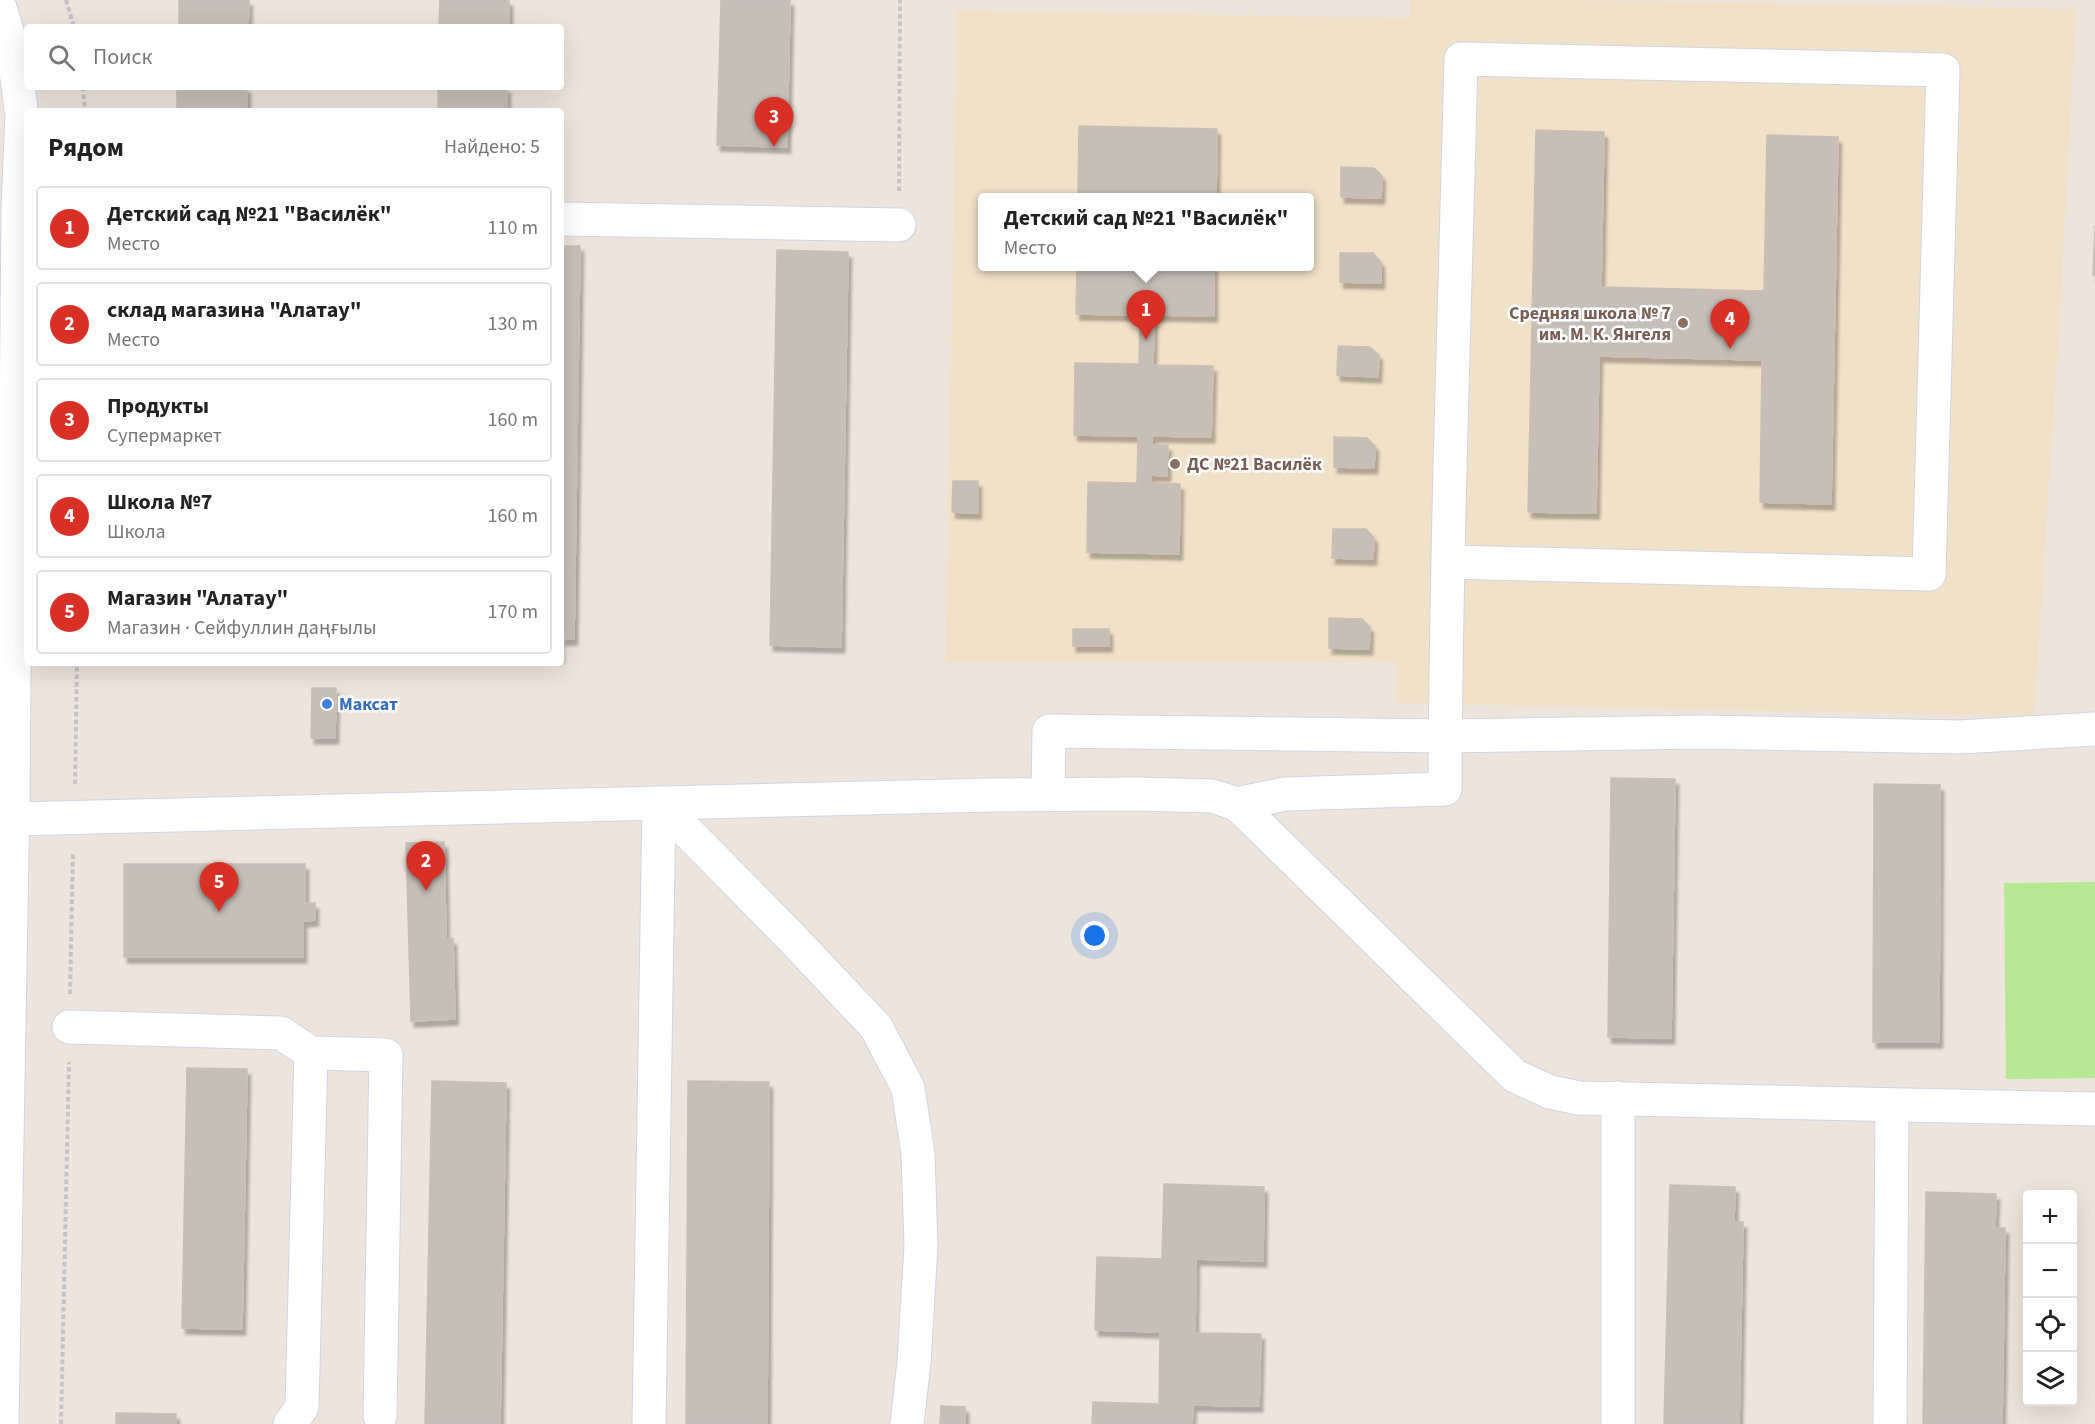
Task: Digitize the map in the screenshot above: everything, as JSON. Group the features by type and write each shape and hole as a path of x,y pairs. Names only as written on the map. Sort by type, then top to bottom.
{"street":[{"path":"0,8 14,55 22,116 23,209 8,812 2,1424"},
{"path":"1237,804 1286,794 1445,789 1445,735 1449,562 1461,59 1943,70 1929,574 1449,562"},
{"path":"564,219 899,225"},
{"path":"1048,795 1049,732 1445,735 1702,732 1960,737 2095,729"},
{"path":"8,812 74,818 1048,795 1212,796 1237,804 1515,1076 1550,1092 1580,1098 2095,1109"},
{"path":"649,1424 659,803"},
{"path":"659,803 876,1027 908,1088 918,1154 921,1246 908,1424"},
{"path":"69,1028 281,1033 311,1053 386,1055 380,1416"},
{"path":"290,1424 303,1407 311,1053"},
{"path":"1618,1098 1618,1424"},
{"path":"1890,1424 1892,1105"}],"path":[{"path":"66,0 73,24"},
{"path":"899,225 900,0"},
{"path":"83,90 85,108"},
{"path":"61,1424 77,666"}],"shaded area":[{"path":"1410,0 1574,0 2076,9 2059,327 2034,716 1396,703 1397,662 946,662 957,11 1410,18"}],"green space":[{"path":"2095,882 2095,1078 2006,1079 2004,883"}],"building":[{"path":"179,0 249,0 248,24 179,24"},
{"path":"440,0 509,0 509,24 439,24"},
{"path":"721,0 790,0 787,147 717,145"},
{"path":"177,90 247,90 247,108 177,108"},
{"path":"438,90 507,90 507,108 438,108"},
{"path":"1079,126 1217,129 1216,193 1078,193"},
{"name":"Средняя школа № 7 им. М. К. Янгеля","path":"1536,130 1604,132 1601,287 1764,291 1767,135 1838,137 1831,504 1760,502 1762,360 1599,356 1596,513 1528,512"},
{"path":"1341,167 1374,168 1382,176 1381,198 1341,197"},
{"path":"2095,226 2095,275 2093,275"},
{"path":"564,246 580,246 574,639 564,639"},
{"path":"777,250 848,252 841,647 770,645"},
{"path":"1340,253 1373,253 1381,262 1381,283 1340,282"},
{"path":"1077,271 1214,271 1214,316 1154,315 1153,365 1213,366 1211,437 1152,436 1152,445 1168,445 1167,476 1151,475 1151,483 1180,484 1179,554 1087,552 1088,482 1137,483 1138,436 1074,435 1075,363 1139,364 1140,315 1076,314"},
{"path":"1338,346 1370,347 1379,355 1378,377 1337,375"},
{"path":"1334,437 1367,438 1375,446 1374,468 1334,467"},
{"path":"953,481 978,481 978,513 952,512"},
{"path":"1333,529 1366,529 1374,538 1373,559 1332,558"},
{"path":"1329,618 1362,619 1370,627 1369,649 1329,648"},
{"path":"1073,629 1109,629 1109,646 1073,646"},
{"path":"312,688 336,688 335,738 311,738"},
{"path":"1611,778 1675,779 1671,1038 1608,1037"},
{"path":"1874,784 1940,785 1939,1042 1873,1042"},
{"path":"444,842 446,939 453,939 455,1019 411,1021 406,843"},
{"path":"124,864 305,864 305,903 315,903 315,920 303,921 303,957 124,957"},
{"path":"187,1068 247,1069 242,1329 182,1328"},
{"path":"432,1081 506,1083 500,1424 425,1424"},
{"path":"688,1081 769,1082 767,1424 686,1424"},
{"path":"1164,1184 1264,1187 1263,1261 1196,1259 1195,1333 1261,1334 1259,1406 1193,1405 1192,1424 1092,1424 1093,1402 1159,1404 1160,1332 1095,1330 1097,1257 1162,1259"},
{"path":"1670,1185 1735,1187 1734,1222 1743,1222 1739,1424 1664,1424"},
{"path":"1926,1192 1996,1194 1995,1228 2005,1228 2002,1424 1923,1424"},
{"path":"941,1406 965,1407 965,1424 940,1424"},
{"path":"116,1413 176,1414 176,1424 116,1424"}],"place":[{"name":"Продукты","path":"774,147"},
{"name":"Средняя школа № 7 им. М. К. Янгеля","path":"1683,323"},
{"name":"Детский сад №21 \"Василёк\"","path":"1146,340"},
{"name":"Школа №7","path":"1730,349"},
{"name":"ДС №21 Василёк","path":"1175,464"},
{"name":"Максат","path":"327,704"},
{"name":"склад магазина \"Алатау\"","path":"426,891"},
{"name":"Магазин \"Алатау\"","path":"219,912"}]}
